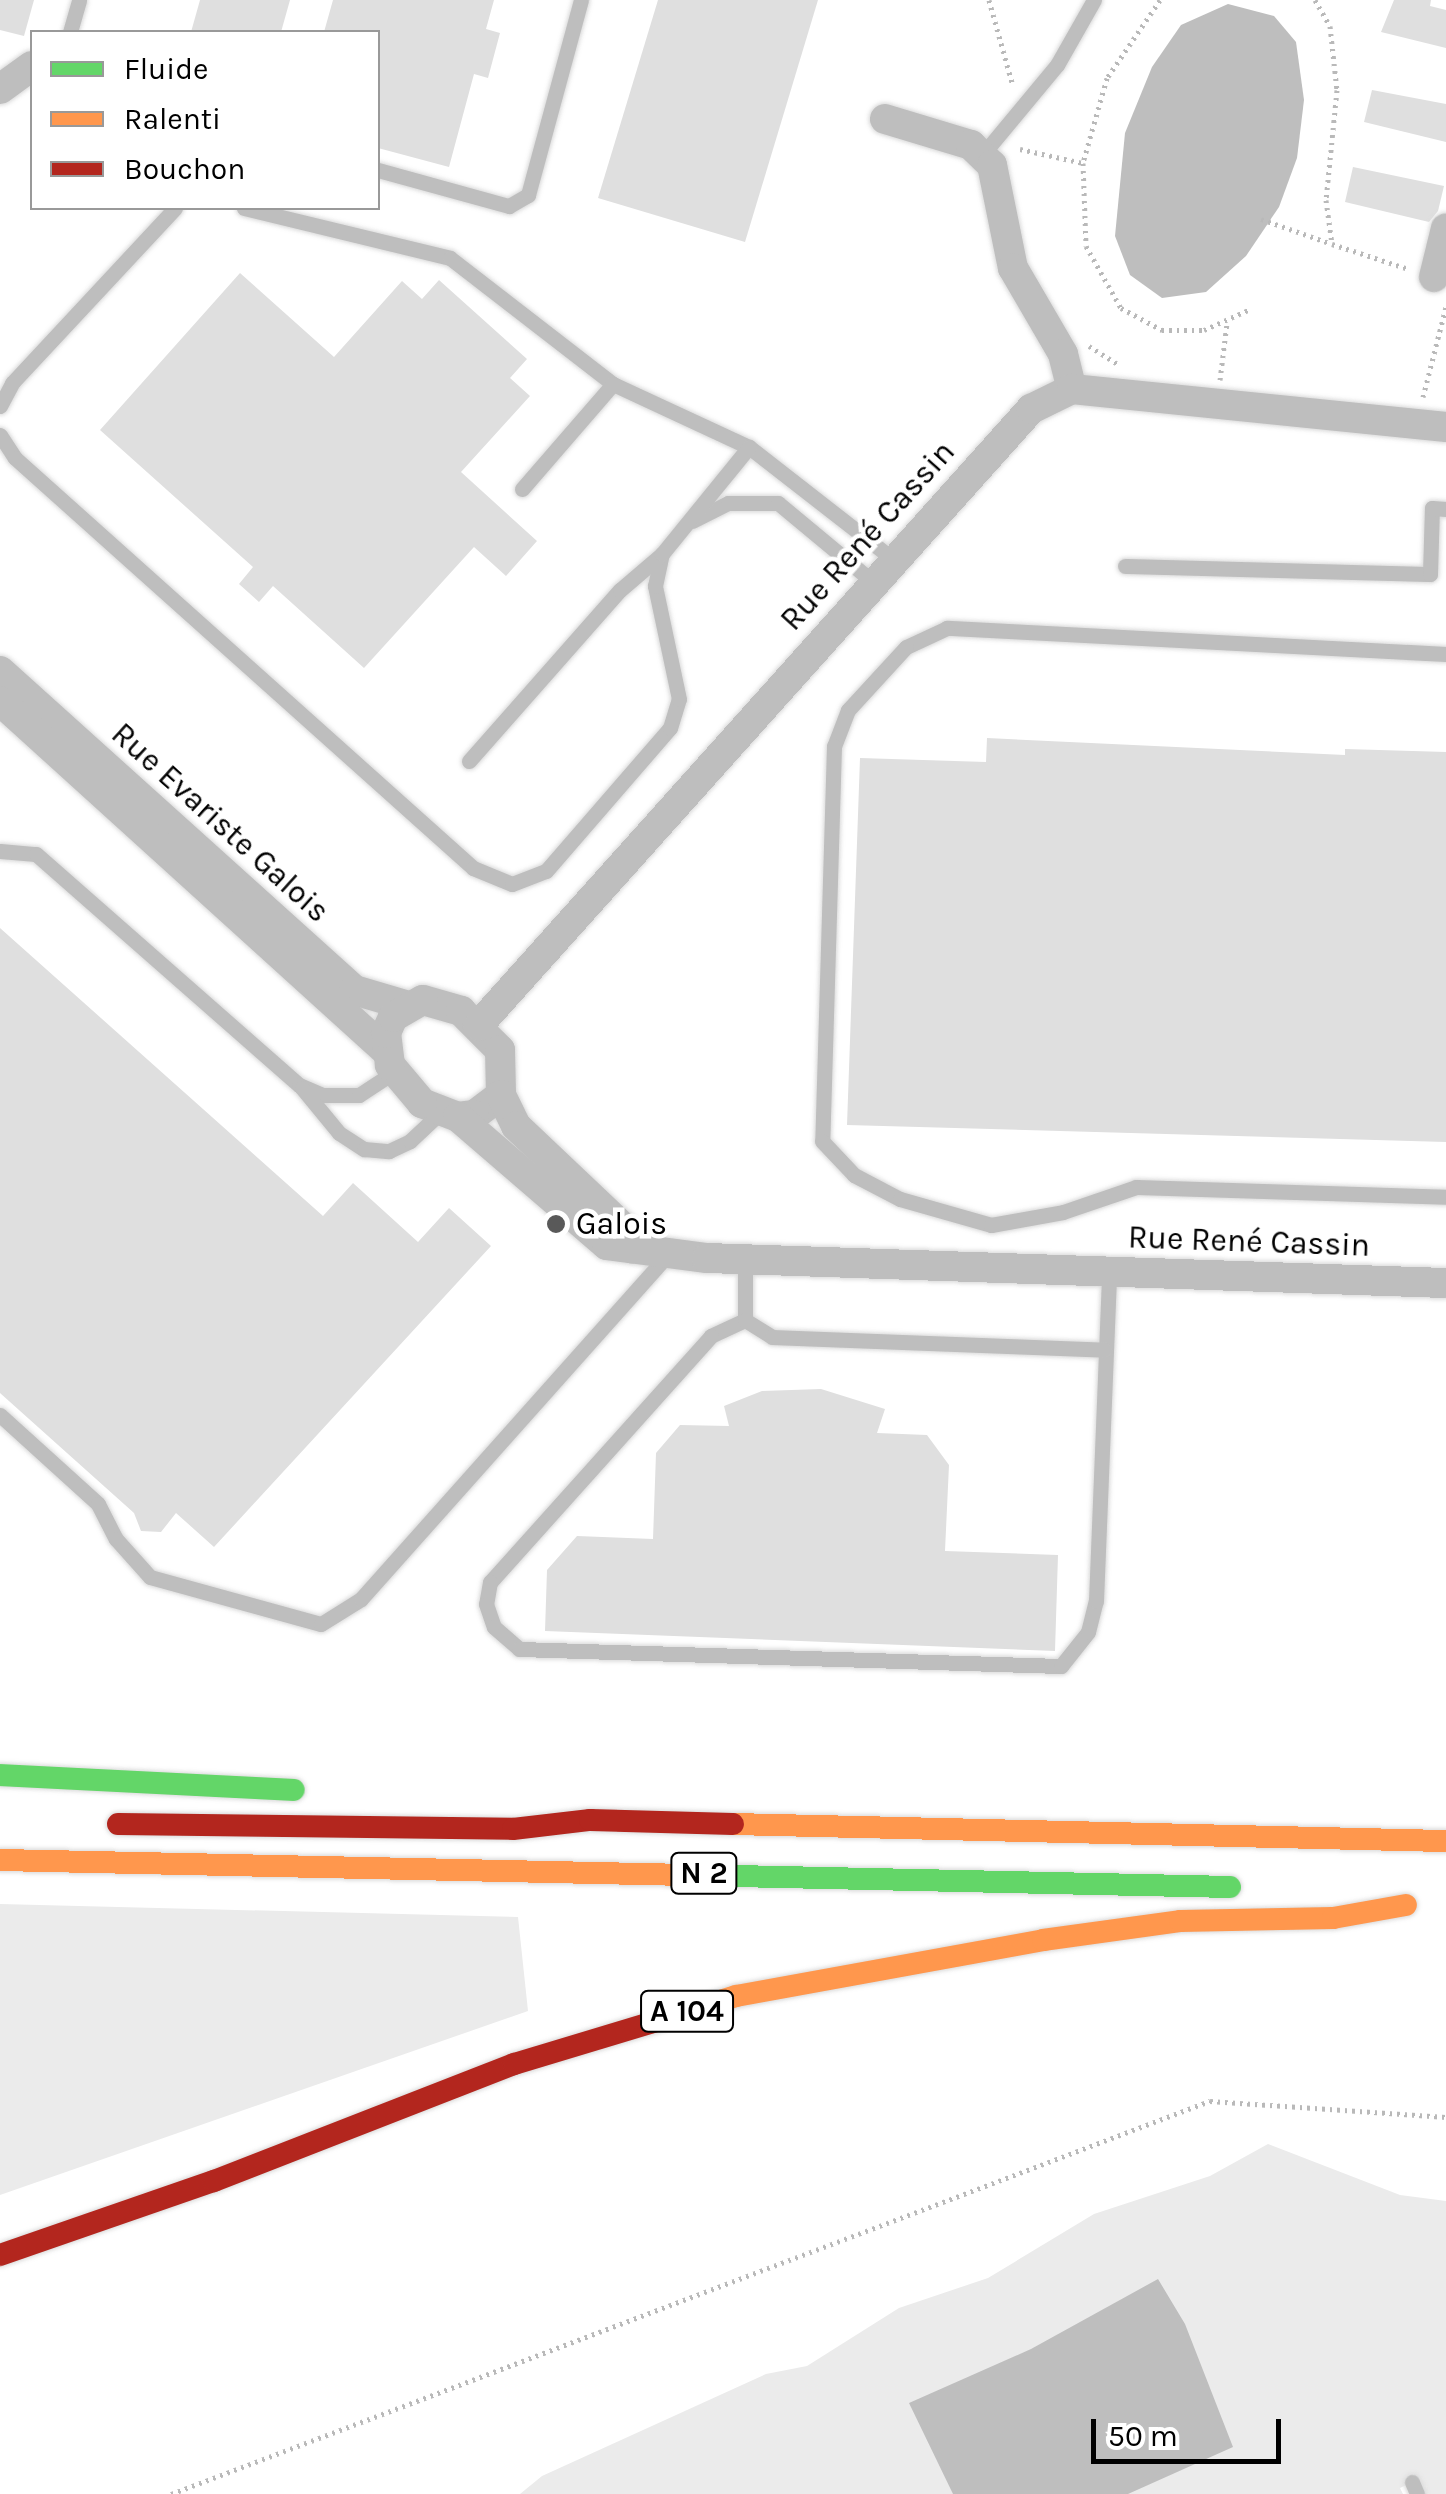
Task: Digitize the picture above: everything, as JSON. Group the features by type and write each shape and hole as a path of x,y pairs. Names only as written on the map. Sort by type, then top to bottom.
{"highway":[{"path":"0,1775 316,1792"},
{"path":"513,1802 590,1820"},
{"path":"98,1824 512,1829 590,1820 1446,1842"},
{"name":"N 2","path":"0,1860 1261,1888"},
{"path":"1340,1890 1406,1904"},
{"name":"A 104","path":"0,2255 214,2181 514,2064 736,1996 900,1962 1160,1924 1333,1918 1406,1904 1433,1905"}],"street":[{"path":"0,89 30,67"},
{"path":"886,119 984,154 999,178 1012,268 1063,354 1072,389 1440,417"},
{"path":"1434,278 1446,228"},
{"name":"Rue René Cassin","path":"478,1026 1016,423 1072,389"},
{"name":"Rue Evariste Galois","path":"0,672 354,990 405,1005 442,1002 478,1026"},
{"name":"Rue Evariste Galois","path":"0,701 390,1061 422,1103 450,1115 593,1239 632,1248"},
{"path":"390,1061 393,1018 405,1005"},
{"path":"478,1026 500,1050 502,1095 532,1146 624,1228 632,1248"},
{"path":"450,1115 474,1115 502,1095"},
{"name":"Rue René Cassin","path":"632,1248 668,1255 745,1259 1446,1283"}],"lane":[{"path":"71,30 80,0"},
{"path":"380,171 510,206 528,194 581,0"},
{"path":"984,154 1057,65 1094,0"},
{"path":"0,406 12,382 172,210"},
{"path":"252,210 450,258 613,384 748,447 883,570"},
{"path":"522,489 613,384"},
{"path":"0,435 15,458 473,868 512,884 546,871 670,728 679,699 655,586 662,554"},
{"path":"469,761 620,590 662,554 748,447"},
{"path":"688,523 728,503 778,503 883,570"},
{"path":"1124,566 1430,574 1432,508 1446,509"},
{"path":"1446,654 946,628 906,647 848,710 834,746 822,1141 854,1175 900,1199 991,1225 1063,1212 1136,1187 1446,1197"},
{"path":"0,851 36,854 299,1085 339,1133 364,1150 389,1150 410,1142 450,1115"},
{"path":"299,1085 323,1094 359,1095 390,1061"},
{"path":"0,1416 98,1504 116,1539 150,1577 320,1624 361,1599 668,1255"},
{"path":"744,1320 745,1259"},
{"path":"744,1320 711,1336 490,1582 486,1604 494,1628 519,1649 1061,1666 1088,1632 1096,1601 1109,1272"},
{"path":"744,1320 772,1337 1105,1350"}],"path":[{"path":"988,0 1007,50 1020,163"},
{"path":"1160,0 1107,78 1083,163 1086,246 1121,308 1162,330 1228,324 1248,310"},
{"path":"1315,0 1330,26 1338,90 1326,200 1332,244"},
{"path":"1020,149 1083,163"},
{"path":"1260,219 1434,278"},
{"path":"1440,417 1421,406 1446,306"},
{"path":"1220,388 1228,324"},
{"path":"1083,341 1134,374"},
{"path":"171,2494 1210,2101 1446,2116"}],"shaded area":[{"path":"1228,4 1274,16 1296,42 1304,100 1297,158 1279,207 1246,256 1206,292 1162,298 1130,275 1115,236 1125,133 1152,67 1181,25"},
{"path":"0,1904 518,1917 528,2011 0,2195"},
{"path":"1268,2144 1400,2195 1446,2201 1446,2494 1422,2494 1415,2481 1400,2488 1403,2494 520,2494 542,2476 766,2374 807,2366 899,2308 988,2278 1094,2214 1210,2176"},
{"path":"1158,2279 1185,2324 1233,2447 1128,2494 953,2494 909,2403 1031,2349"}],"building":[{"path":"0,0 34,0 24,36 0,30"},
{"path":"200,0 290,0 282,30 192,30"},
{"path":"333,0 494,0 486,29 500,33 488,78 474,74 449,167 380,149 380,30 325,30"},
{"path":"658,0 818,0 745,242 598,198"},
{"path":"1394,0 1431,0 1430,6 1446,10 1446,48 1381,32"},
{"path":"1372,90 1446,104 1446,142 1364,122"},
{"path":"1353,167 1444,186 1438,211 1429,222 1345,202"},
{"path":"240,273 334,357 402,281 422,299 439,280 527,359 510,378 530,396 461,472 537,541 506,576 474,547 364,668 273,586 259,602 239,584 253,567 100,430"},
{"path":"987,738 1345,755 1345,749 1446,752 1446,1142 847,1125 860,758 986,762"},
{"path":"0,928 323,1216 353,1183 418,1242 449,1208 491,1246 214,1547 176,1513 161,1532 141,1531 134,1513 0,1393"},
{"path":"821,1389 885,1409 877,1433 927,1435 949,1465 945,1551 1058,1555 1055,1651 545,1631 547,1570 577,1536 653,1539 656,1453 680,1425 729,1426 724,1406 762,1391"}],"traffic: fast":[{"path":"0,1775 294,1790"},
{"path":"690,1875 1230,1887"}],"traffic: slow":[{"path":"733,1824 1446,1841"},
{"path":"0,1860 690,1875"},
{"path":"653,2022 736,1996 1043,1940 1180,1921 1333,1918 1406,1905"}],"traffic: jam":[{"path":"118,1824 513,1829 590,1820 733,1824"},
{"path":"0,2255 214,2181 514,2064 653,2022"}],"place":[{"name":"Galois","path":"556,1224"}]}
